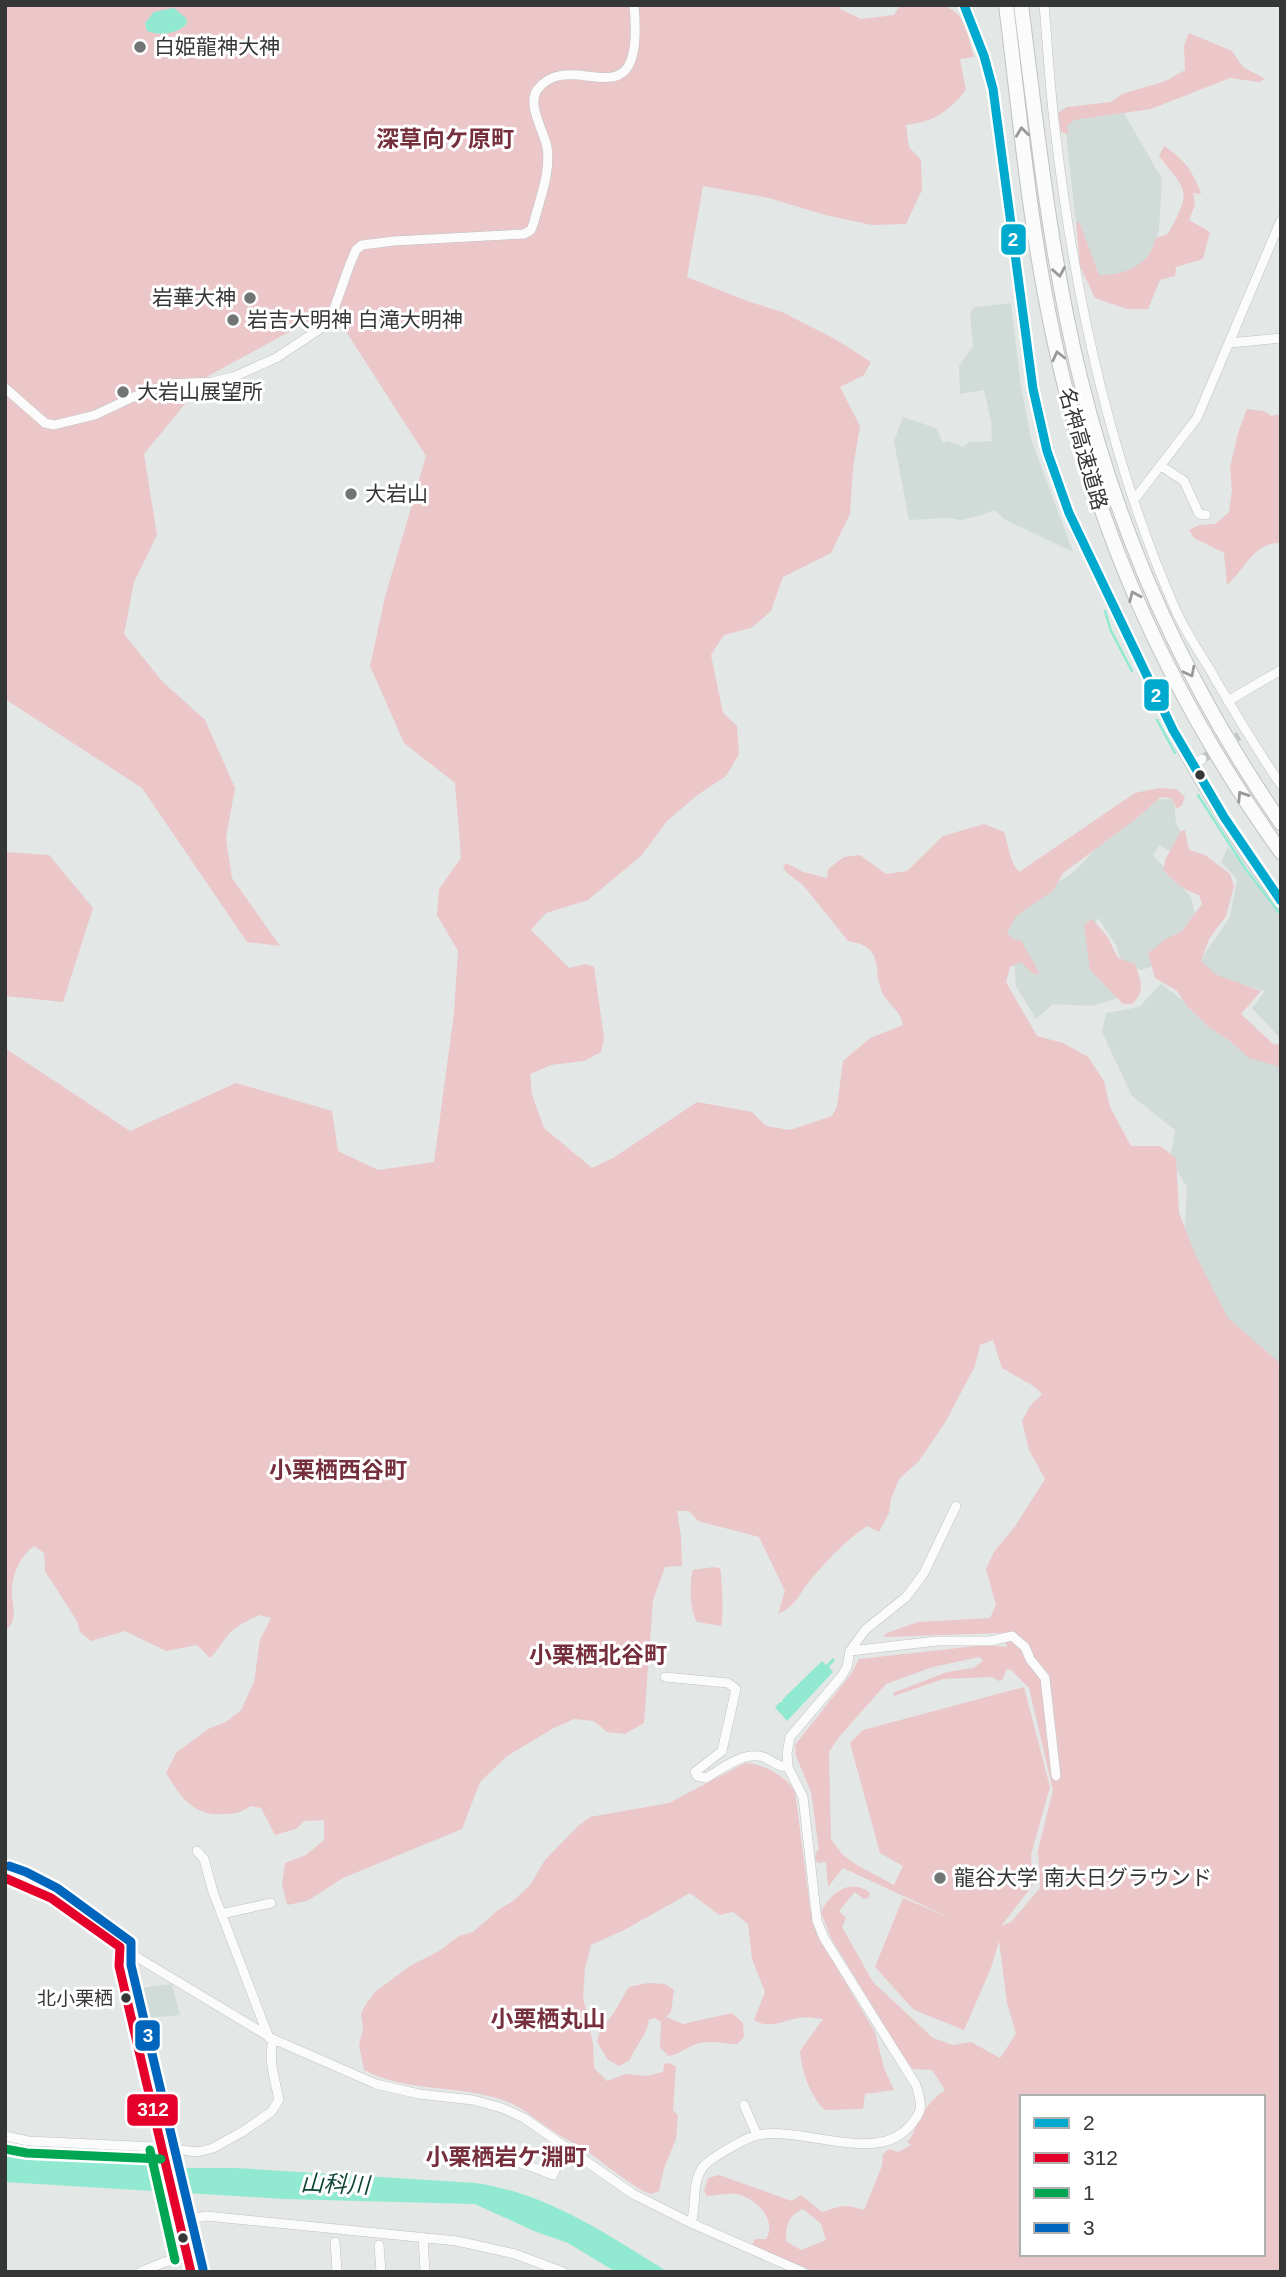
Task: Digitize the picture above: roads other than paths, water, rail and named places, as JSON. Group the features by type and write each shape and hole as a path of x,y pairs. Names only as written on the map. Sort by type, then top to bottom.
{"highway":[{"name":"名神高速道路","path":"1006,5 1048,310 1078,437 1096,495 1132,591 1175,681 1221,763 1281,852"},
{"name":"名神高速道路","path":"1021,5 1048,204 1065,305 1079,375 1109,479 1141,565 1185,663 1218,724 1281,823"}],"main road":[{"path":"964,5 984,56 993,89 1032,389 1046,451 1096,574 1251,860 1281,901"}],"street":[{"path":"5,388 46,423 54,425 94,415 169,384 212,382 233,377 276,358 329,323 350,264 356,250 362,245 438,238 516,236 531,230 548,156 534,100 536,91 552,79 569,75 611,79 625,72 634,48 634,5"},
{"path":"1044,5 1056,137 1085,324 1115,440 1134,500 1178,615 1243,734 1281,785"},
{"path":"1134,500 1197,418 1281,220"},
{"path":"1230,343 1281,338"},
{"path":"1161,466 1184,481 1199,514 1206,515"},
{"path":"1227,701 1281,670"},
{"path":"691,2223 695,2210 694,2194 704,2165 757,2135 786,2134 874,2144 899,2136 920,2115 921,2101 916,2085 824,1938 817,1921 803,1797 787,1761 790,1737 841,1677 847,1667 850,1651 865,1630 906,1597 924,1573 956,1507"},
{"path":"850,1651 937,1641 990,1641 1012,1636 1025,1647 1030,1659 1045,1678 1056,1776"},
{"path":"665,1678 728,1683 736,1689 722,1751 695,1772 697,1776 706,1778 750,1755 767,1758 782,1767 789,1767"},
{"path":"5,2136 198,2152 213,2148 271,2112 279,2100 269,2054 271,2039 221,1914 204,1858 197,1851"},
{"path":"5,1878 26,1884 48,1897 120,1947 271,2039 376,2084 502,2108 524,2118 633,2194 691,2223 803,2272"},
{"path":"221,1914 271,1903"},
{"path":"120,1947 120,1966 191,2272"},
{"path":"744,2105 757,2135"},
{"path":"456,2150 468,2146 553,2175 565,2147"},
{"path":"179,2221 206,2216 457,2241 515,2253 563,2272"},
{"path":"423,2237 425,2272"},
{"path":"335,2242 337,2272"},
{"path":"379,2245 380,2272"},
{"path":"140,2272 187,2257"}],"water":[{"path":"174,8 186,18 187,24 168,33 147,31 145,23 154,12"},
{"path":"833,1658 835,1660 829,1667 833,1672 787,1721 775,1707 822,1661 826,1665"},
{"name":"山科川","path":"5,2155 94,2159 172,2168 236,2168 476,2183 528,2196 576,2217 668,2272 616,2272 568,2243 475,2204 285,2199 5,2182"}],"waterway":[{"path":"1105,611 1111,631 1132,671"},
{"path":"1157,720 1175,753"},
{"path":"1198,795 1245,868 1281,915"}],"tunnel":[{"path":"1202,759 1239,736"}],"place":[{"name":"白姫龍神大神","path":"140,47"},
{"name":"岩華大神","path":"250,298"},
{"name":"岩吉大明神 白滝大明神","path":"233,320"},
{"name":"大岩山展望所","path":"123,392"},
{"name":"大岩山","path":"351,494"},
{"name":"龍谷大学 南大日グラウンド","path":"940,1878"},
{"name":"北小栗栖","path":"126,1998"}],"district":[{"name":"深草向ケ原町","path":"445,139"},
{"name":"小栗栖西谷町","path":"338,1470"},
{"name":"小栗栖北谷町","path":"598,1655"},
{"name":"小栗栖丸山","path":"548,2019"},
{"name":"小栗栖岩ケ淵町","path":"506,2157"}]}
